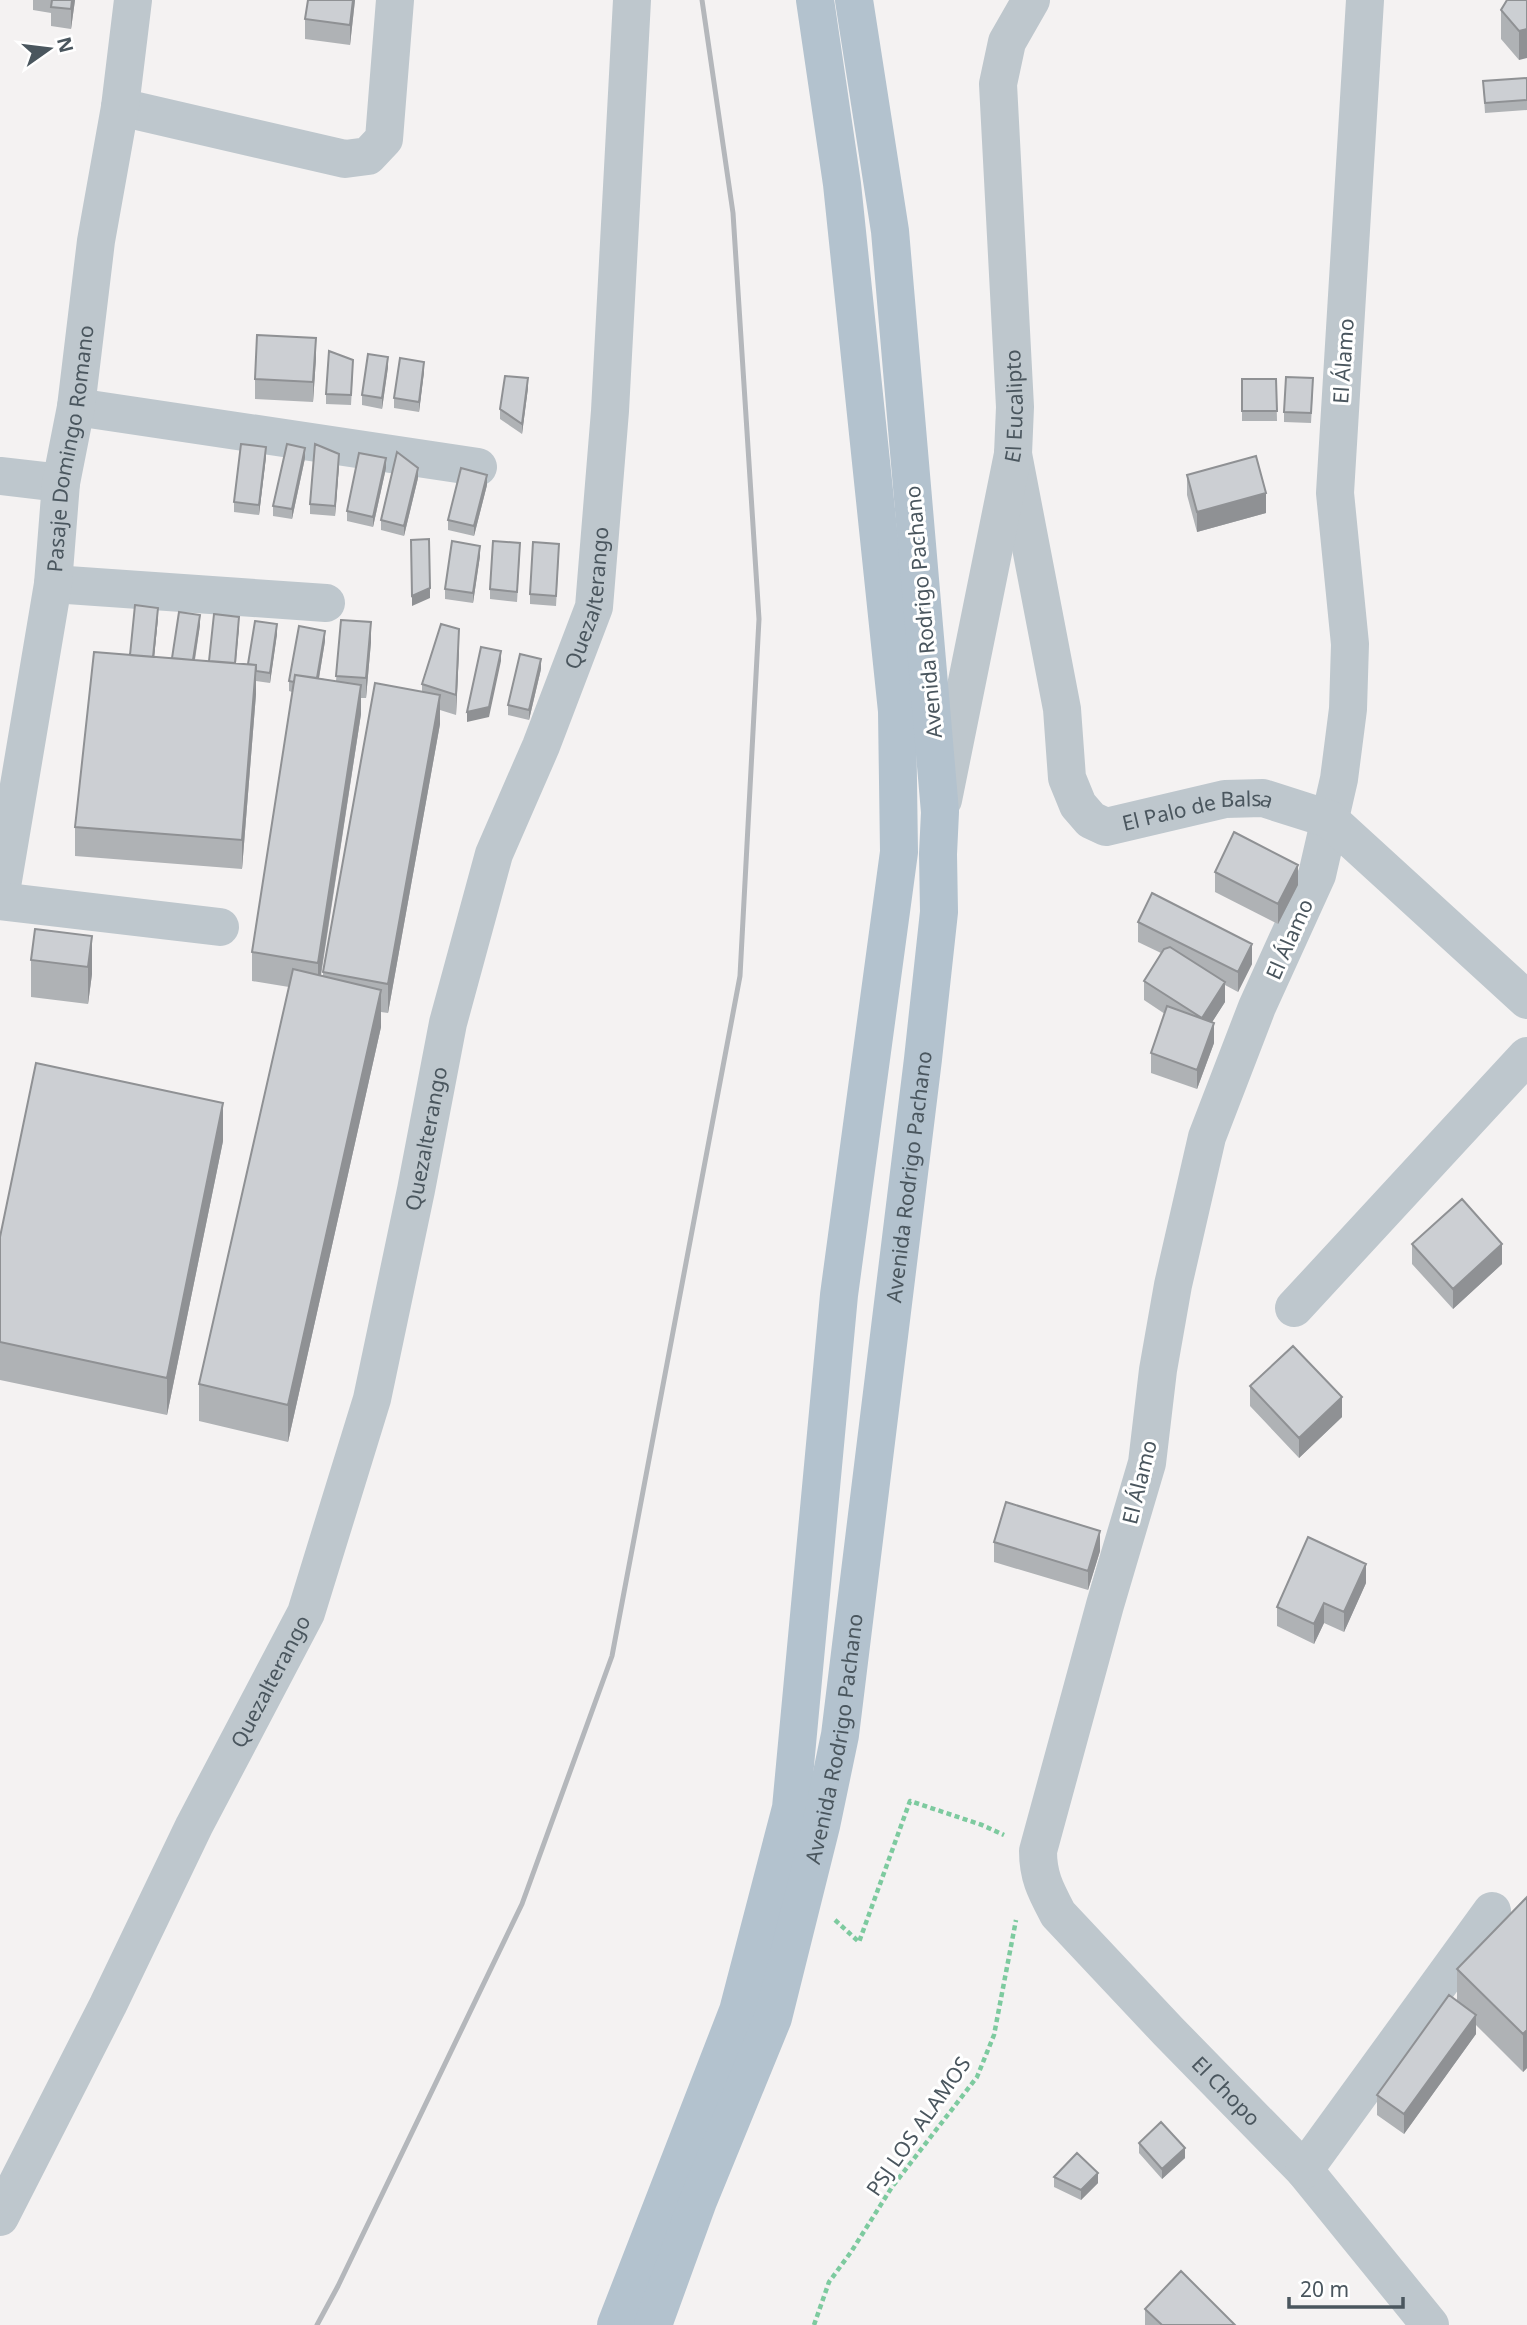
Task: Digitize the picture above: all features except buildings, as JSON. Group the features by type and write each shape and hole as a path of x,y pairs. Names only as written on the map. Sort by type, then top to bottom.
{"main road":[{"name":"Avenida Rodrigo Pachano","path":"617,2325 738,2011 791,1808 839,1295 899,852 897,711 842,184 815,0"},
{"name":"Avenida Rodrigo Pachano","path":"653,2325 698,2201 774,2018 840,1735 939,912 940,812 890,231 854,0"}],"street":[{"name":"Pasaje Domingo Romano","path":"0,900 53,584 61,483 76,407 96,241 120,107 133,0"},
{"path":"120,107 345,159 368,156 384,139 395,0"},
{"name":"Quezalterango","path":"0,2217 108,2005 194,1826 306,1613 372,1399 448,1023 494,854 541,746 594,607 610,411 632,0"},
{"name":"El Eucalipto","path":"940,812 1013,454 1015,407 999,84 1007,41 1031,0"},
{"name":"El Álamo","path":"1038,1851 1147,1463 1158,1370 1173,1285 1207,1137 1257,1007 1317,875 1339,779 1348,709 1350,644 1335,493 1365,0"},
{"path":"76,407 478,467"},
{"name":"El Palo de Balsa","path":"1013,454 1062,709 1067,778 1078,804 1091,820 1105,827 1225,799 1263,798 1329,819 1527,1000"},
{"path":"0,476 61,483"},
{"path":"53,584 326,603"},
{"path":"0,900 220,927"},
{"path":"1294,1308 1527,1056"},
{"name":"El Chopo","path":"1038,1851 1038,1870 1058,1914 1304,2169 1430,2325"},
{"path":"1304,2169 1492,1911"}],"path":[{"path":"805,1893 859,1942 910,1801 982,1825 1038,1851"},
{"name":"PSJ LOS ALAMOS","path":"814,2325 829,2282 892,2187 977,2077 994,2035 1018,1909"}],"railway":[{"path":"317,2325 522,1904 612,1656 740,976 759,619 733,213 702,0"}]}
